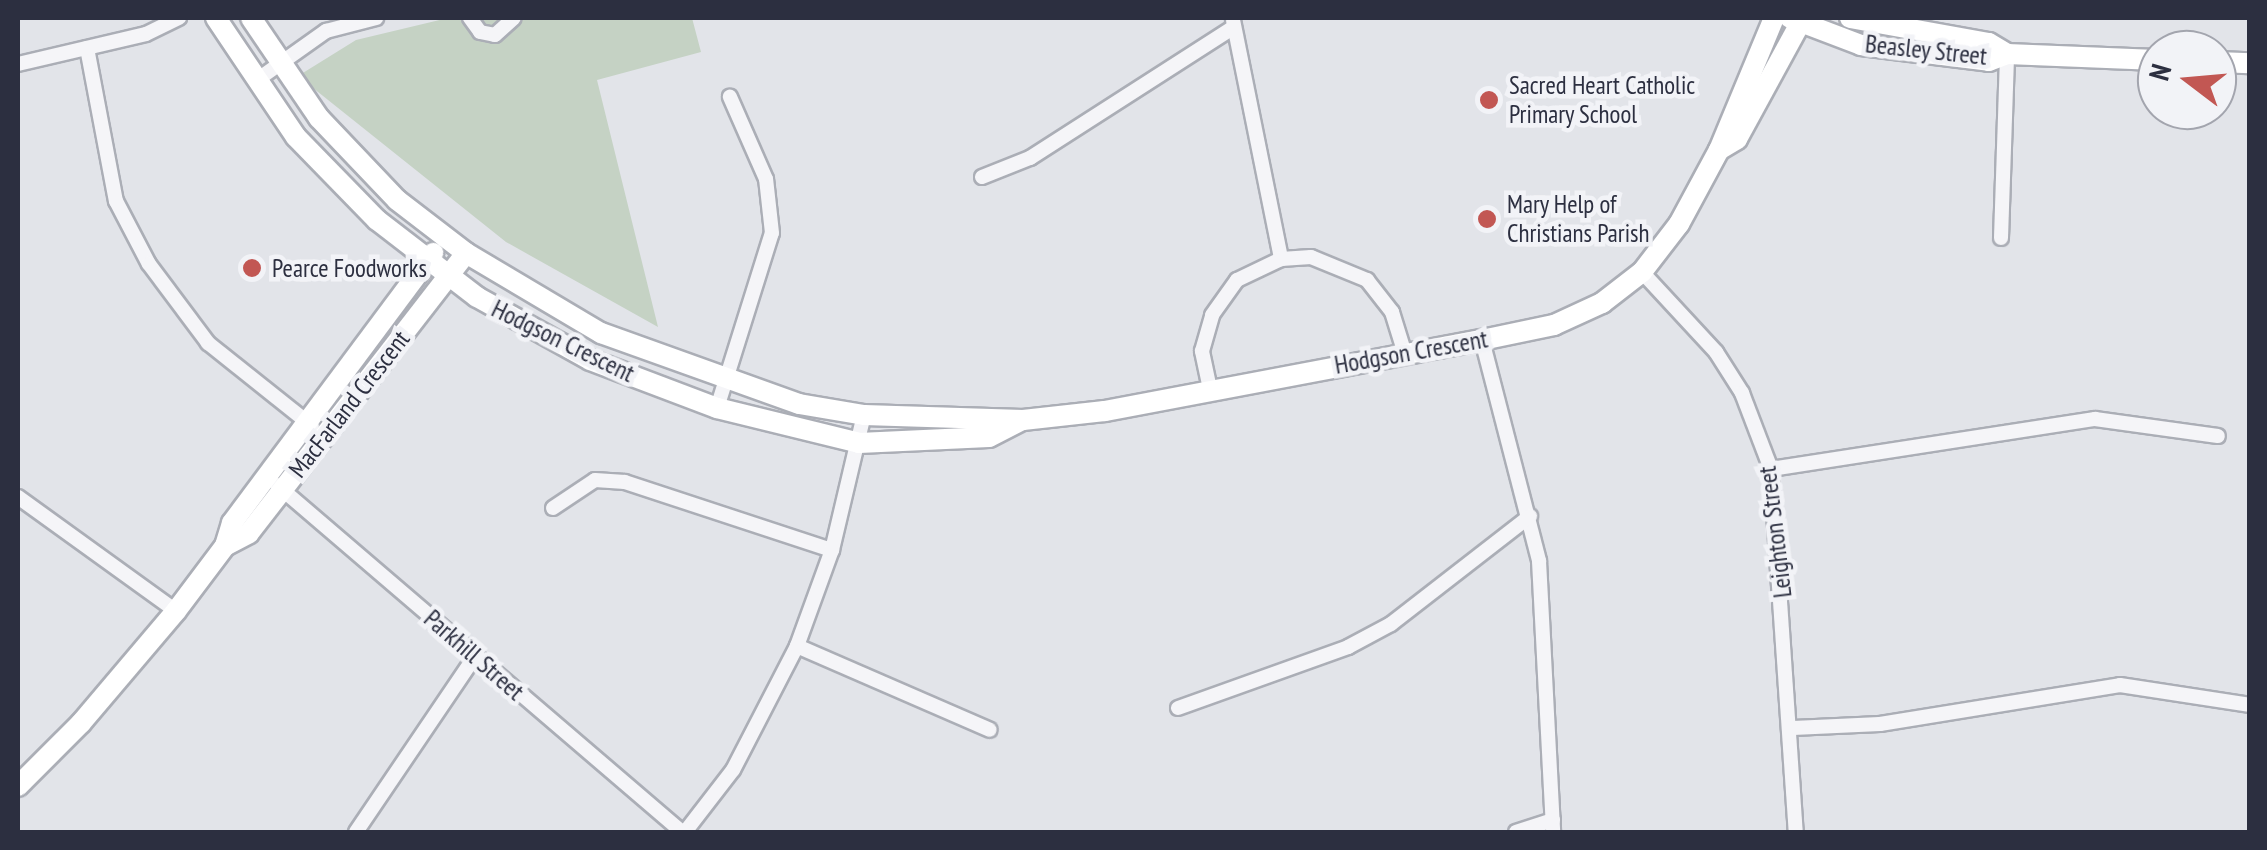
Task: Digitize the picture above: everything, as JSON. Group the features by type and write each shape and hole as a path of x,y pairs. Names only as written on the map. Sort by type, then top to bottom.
{"street":[{"path":"18,64 146,34 179,18"},
{"name":"Hodgson Crescent","path":"216,18 296,137 426,262 590,360 718,408 859,443 989,437 1023,420"},
{"name":"Hodgson Crescent","path":"251,18 358,161 466,253 601,333 726,382 864,415 1023,420 1105,411 1210,388 1482,340 1554,325 1602,303 1642,272 1679,224 1719,150 1774,18"},
{"path":"257,80 326,31 376,18"},
{"path":"470,18 480,32 495,35 514,18"},
{"name":"Beasley Street","path":"1850,18 1989,43 2007,54"},
{"name":"Hodgson Crescent","path":"1719,150 1737,139 1798,19"},
{"name":"Beasley Street","path":"1798,19 1861,46 1989,61 2007,54 2137,59"},
{"path":"982,176 1030,158 1234,22 1281,259"},
{"path":"87,48 116,201 149,264 208,343 324,436"},
{"path":"2000,238 2007,54"},
{"path":"718,408 772,234 766,179 730,97"},
{"name":"MacFarland Crescent","path":"275,483 307,422 445,238"},
{"name":"MacFarland Crescent","path":"18,786 81,724 176,612 225,546 232,523 324,436 466,253"},
{"path":"1210,388 1202,350 1212,316 1237,280 1281,259 1311,257 1368,280 1392,312 1405,354"},
{"name":"Leighton Street","path":"1642,272 1716,352 1742,394 1770,469 1793,728 1796,832"},
{"path":"1482,340 1539,561 1553,826 1516,832"},
{"path":"684,832 733,770 797,646 832,550 864,415"},
{"path":"1770,469 2096,419 2218,436"},
{"path":"553,508 595,480 626,482 832,550"},
{"name":"Parkhill Street","path":"275,483 684,832"},
{"path":"18,497 176,612"},
{"path":"1178,708 1348,647 1390,624 1530,516"},
{"path":"797,646 990,730"},
{"path":"356,832 475,656"},
{"path":"1793,728 1880,724 2120,685 2250,704"}],"green space":[{"path":"448,18 692,18 701,52 597,80 658,327 506,242 298,76 356,40"}],"place":[{"name":"Sacred Heart Catholic Primary School","path":"1489,100"},
{"name":"Mary Help of Christians Parish","path":"1487,219"},
{"name":"Pearce Foodworks","path":"252,268"}]}
